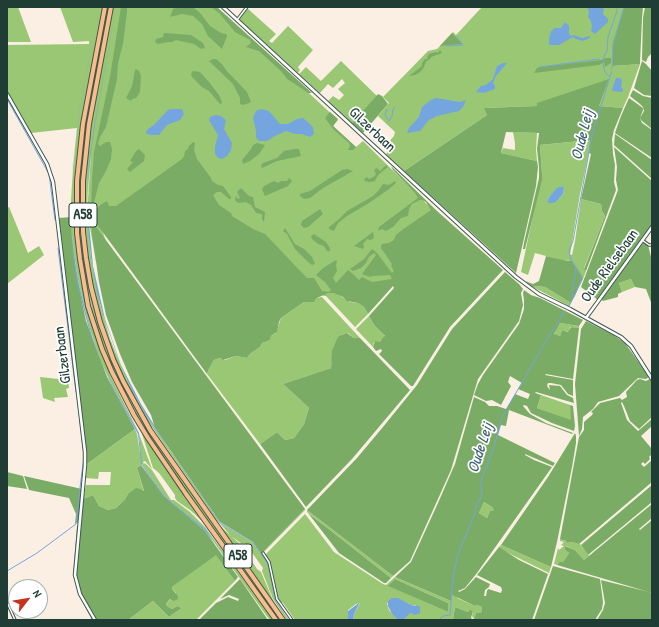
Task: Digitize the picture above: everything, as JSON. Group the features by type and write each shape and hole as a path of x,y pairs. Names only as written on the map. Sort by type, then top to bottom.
{"highway":[{"name":"A58","path":"105,7 83,124 77,181 76,217 80,259 90,312 102,349 134,415 186,494 276,620"},
{"name":"A58","path":"111,7 89,124 83,181 83,232 85,252 96,310 113,359 130,396 147,425 192,492 283,620"}],"street":[{"name":"Gilzerbaan","path":"223,7 506,269 515,275 526,286 539,294 570,308 627,342 652,379"},
{"path":"237,20 247,7"},
{"name":"Gilzerbaan","path":"7,94 47,164 53,182 85,452 75,574 80,594 95,620"},
{"name":"Oude Rielsebaan","path":"586,318 652,227"},
{"path":"642,240 649,245 652,245"},
{"path":"263,554 269,563 277,599 292,620"},
{"path":"7,602 15,620"}],"green space":[{"path":"7,7 18,7 31,42 8,42"},
{"path":"60,7 103,7 81,126 76,165 74,205 77,251 82,284 90,319 111,377 138,432 102,364 91,333 79,285 71,226 71,200 77,128 31,133 7,91 7,45 89,44 89,41 73,42"},
{"path":"106,7 109,7 87,128 82,167 81,200 82,227 101,330 120,380 144,422 180,477 282,620 278,620 161,456 137,417 118,381 105,351 93,313 83,270 80,244 78,182 85,120"},
{"path":"113,7 216,7 338,120 333,126 356,147 363,141 432,209 397,250 395,280 339,295 350,302 358,303 364,307 368,314 355,327 326,296 324,296 278,255 99,219 109,252 96,262 89,222 88,201 91,152 87,213 91,258 100,304 110,339 120,363 136,397 152,424 221,524 252,542 261,554 304,510 288,487 304,508 305,510 262,554 268,563 277,600 291,620 277,601 275,595 276,601 289,620 287,620 273,599 262,571 263,568 248,547 231,536 216,519 148,421 118,366 100,314 91,278 87,246 85,181 90,129"},
{"path":"121,7 127,7 123,44 106,127 98,144 100,146 106,142 110,142 112,149 111,159 99,183 94,203 95,206 91,211 94,152 110,77"},
{"path":"178,7 194,8 210,26 221,33 226,34 227,36 222,49 208,36 202,24 193,16 182,14 170,17 173,9"},
{"path":"211,7 217,7 312,93 308,93 287,79 281,71 259,51 246,47 251,43 250,40 235,32 220,14"},
{"path":"482,7 624,7 613,44 613,66 640,64 623,108 599,106 608,80 537,104 537,106 485,108 487,115 404,171 386,154 392,147 391,146 389,148 386,145 394,136 395,132 378,116 389,103 383,97 428,51 437,49 453,32 456,35"},
{"path":"624,7 643,7 640,64 613,66 613,44"},
{"path":"645,7 651,7 652,28 652,53 646,62 642,60 643,18"},
{"path":"247,8 276,34 269,41 272,43 288,26 313,50 298,67 300,70 298,73 239,19"},
{"path":"164,33 191,35 203,43 205,48 201,49 194,44 176,40 158,44 155,42 156,39 163,37"},
{"path":"452,33 462,44 440,46"},
{"path":"440,50 442,53 431,57 419,73 409,76 422,66 425,59 428,59 427,57 429,54 436,52 438,53"},
{"path":"611,58 611,63 605,67 604,62 599,65 534,73 537,68 540,67 601,60"},
{"path":"216,59 222,64 247,92 251,102 243,105 240,104 240,98 233,84 209,61"},
{"path":"341,61 377,96 352,123 328,101 333,96 339,100 344,95 338,89 345,83 342,79 333,88 328,84 320,93 299,74 306,67 321,81"},
{"path":"642,61 652,71 652,96 644,95 634,88"},
{"path":"136,69 139,71 141,76 140,92 136,98 132,99 131,101 126,98 132,86"},
{"path":"193,71 200,72 209,82 219,95 222,102 221,104 209,91 202,87 192,77 191,74"},
{"path":"609,79 599,106 623,108 612,139 615,165 614,182 616,190 586,271 584,269 605,216 602,211 601,204 581,199 591,154 589,153 590,140 540,145 542,180 525,249 523,249 539,178 537,149 539,133 506,132 501,153 537,161 538,167 536,186 516,273 404,171 487,115 484,108 537,106 537,103"},
{"path":"633,90 643,96 652,98 652,129 640,118 644,111 643,107 630,96"},
{"path":"378,94 382,96 388,104 363,133 352,123"},
{"path":"629,98 643,108 640,118 642,123 652,130 652,158 615,133"},
{"path":"330,112 338,119 333,126 356,147 353,150 348,150 350,146 349,143 334,130 325,118"},
{"path":"513,132 537,133 537,161 501,153 503,148 515,150"},
{"path":"615,134 652,160 652,179 614,145"},
{"path":"591,140 570,255 572,255 575,241 581,199 601,204 602,211 605,216 584,268 586,271 583,279 572,260 565,261 535,253 528,275 521,272 542,173 540,145","holes":["562,186 564,189 563,194 557,201 547,201 550,196"]},
{"path":"193,142 195,143 194,150 197,159 212,181 223,186 231,197 231,199 229,199 221,192 217,192 213,195 219,205 231,213 232,216 253,229 265,234 307,278 314,278 322,291 329,292 331,290 325,282 316,275 323,268 336,260 337,271 333,278 336,283 348,270 359,280 362,277 372,282 392,279 390,275 370,277 362,274 376,255 374,253 361,268 353,271 350,269 364,259 372,249 377,253 392,273 394,271 391,266 392,264 381,248 382,244 389,243 394,240 396,235 402,230 431,210 426,202 420,200 412,204 409,209 408,216 401,218 393,227 386,231 382,229 378,231 379,227 418,198 391,166 437,211 503,270 450,327 413,386 411,386 379,354 382,351 381,349 376,351 373,347 375,341 380,342 385,336 374,325 369,316 394,288 393,286 368,314 364,307 358,303 347,301 343,297 334,293 328,293 317,298 314,302 304,302 281,318 277,332 271,336 268,341 262,343 260,347 247,358 236,356 223,360 220,358 214,360 207,374 96,223 94,224 305,509 261,554 253,542 220,522 155,428 151,415 132,382 120,354 106,315 99,282 92,234 91,214 94,213 100,205 107,201 109,206 116,206 182,159 185,151"},
{"path":"257,143 265,145 259,154 243,164 242,160 253,145"},
{"path":"614,147 652,181 652,226 598,300 581,287 618,190"},
{"path":"139,149 145,155 144,161 130,172 127,169 133,162 130,161"},
{"path":"299,149 301,156 277,161 262,168 261,165 263,163 277,158 284,151"},
{"path":"386,165 388,167 378,175 375,181 365,181 364,179 367,177 369,179 375,176 375,169 377,168 380,171"},
{"path":"347,169 353,171 323,188 310,198 304,199 300,196 300,194 310,191 342,170"},
{"path":"289,178 292,181 288,186 265,196 262,189 264,186 274,181 278,183 281,181 287,181"},
{"path":"395,181 396,183 389,189 338,223 334,231 329,229 329,227 347,211 373,196 383,184 389,185"},
{"path":"241,188 249,196 253,197 255,207 265,212 264,222 262,219 262,214 256,213 251,205 246,202 238,203 235,200 236,196 238,199 240,198 237,192"},
{"path":"9,207 28,253 39,246 44,255 7,284 7,208"},
{"path":"320,209 323,214 308,227 304,228 301,225 302,221"},
{"path":"71,217 76,273 86,321 107,377 135,429 87,464 59,218"},
{"path":"285,228 295,244 304,249 312,257 315,264 312,265 308,262 295,249 287,234 283,231"},
{"path":"373,232 374,238 371,240 367,239 363,244 363,249 354,246"},
{"path":"314,234 326,242 330,248 330,251 327,251 324,246 318,244 312,239 311,236"},
{"path":"643,243 648,245 652,261 652,305 646,289 635,287 631,279 619,283 622,292 618,294 618,297 603,301 601,299"},
{"path":"546,256 567,261 572,260 582,276 583,279 571,303 545,287 533,287 525,281 533,284 539,281"},
{"path":"505,272 523,289 521,293 523,305 519,321 478,379 451,470 410,561 393,576 307,510 357,458 383,427 417,385 452,329"},
{"path":"631,279 635,287 622,292 619,283"},
{"path":"533,287 545,287 571,303 569,306"},
{"path":"524,290 531,295 583,320 579,326 560,323 554,334 560,336 562,330 568,332 571,327 579,328 573,379 545,375 573,380 573,396 568,394 561,385 548,383 547,386 550,390 549,385 560,386 567,395 573,398 574,403 536,392 535,393 541,395 537,408 571,420 570,405 573,406 575,426 574,431 552,423 531,413 527,406 524,405 523,406 530,414 546,423 573,433 572,434 509,410 506,426 501,425 498,435 555,463 553,466 525,454 534,460 552,467 477,573 465,588 458,591 459,592 465,589 476,577 490,584 485,590 484,596 486,596 488,589 501,593 501,587 477,575 499,547 519,560 548,574 532,620 475,620 476,613 481,613 482,607 477,605 475,606 452,595 451,601 395,577 411,562 438,503 455,464 474,397 485,402 489,406 497,406 506,409 515,394 528,399 530,394 518,389 522,383 510,376 508,382 511,386 501,405 492,400 486,401 474,395 483,375 519,324 524,309","holes":["484,502 494,510 490,511 487,518 479,513"]},
{"path":"322,297 360,338 354,338 348,333 341,335 331,368 283,384 309,408 304,424 294,438 285,440 277,432 260,444 207,374 209,369 214,360 220,358 225,360 236,356 247,358 260,347 262,343 268,341 271,336 276,333 281,318 304,302 315,301 317,298"},
{"path":"369,316 374,325 385,337 382,338 380,342 374,342 373,347 356,329"},
{"path":"586,321 625,343 649,377 646,379 638,378 619,396 598,402 593,409 583,417 582,429 579,436 575,384 581,329"},
{"path":"560,323 579,326 579,328 570,327 569,332 562,330 560,336 554,335"},
{"path":"347,333 354,338 360,338 410,390 352,459 306,507 260,444 277,432 285,440 294,438 304,424 309,408 283,384 331,368 332,351 337,339 339,336"},
{"path":"40,377 68,380 69,388 66,389 68,397 54,398 55,402 43,398"},
{"path":"640,379 646,381 650,379 652,382 652,417 639,429 630,421 622,402 621,403 627,420 638,431 652,419 652,426 641,436 652,449 652,454 649,457 650,459 645,464 643,462 641,464 644,467 652,460 652,482 579,544 572,542 567,543 566,541 560,539 579,437 584,430 584,422 592,415 593,413 591,412 600,403 620,398 622,400 627,397 626,392 637,380"},
{"path":"541,395 570,405 572,421 537,408"},
{"path":"135,429 141,460 139,434 152,469 145,461 143,462 144,464 145,463 152,470 171,500 174,500 190,512 205,527 273,620 270,620 266,615 206,531 164,496 142,464 137,468 144,492 142,490 128,494 116,508 108,510 99,506 93,495 83,499 86,485 110,485 111,472 99,472 98,479 86,478 87,464"},
{"path":"141,431 202,521 177,501 175,495 159,473 153,468"},
{"path":"575,433 576,443 572,467 551,567 501,545 548,477"},
{"path":"141,465 164,496 205,531 238,577 235,581 216,555 172,587 178,596 178,599 174,601 170,599 166,604 172,609 177,606 182,608 169,617 153,601 128,620 96,620 80,592 76,573 83,499 93,495 99,506 108,510 116,508 128,494 136,488 144,491 137,468"},
{"path":"7,472 23,476 27,489 7,486"},
{"path":"24,476 82,489 78,522 75,524 76,514 69,498 29,490"},
{"path":"652,485 652,502 588,555 581,545"},
{"path":"484,502 494,510 490,511 487,518 479,513"},
{"path":"652,504 652,518 639,529 640,530 652,520 652,592 650,592 652,593 652,620 597,620 605,603 601,580 649,592 557,565 559,562 563,562 569,553 565,550 565,546 575,550 584,560"},
{"path":"307,510 393,576 391,578 307,512"},
{"path":"308,513 391,578 384,583 339,553"},
{"path":"305,514 334,552 383,584 386,585 395,577 451,601 452,595 457,596 457,598 475,606 477,605 482,607 481,613 476,613 474,619 472,616 473,611 468,612 455,607 453,620 401,620 353,620 354,614 360,603 348,610 348,620 295,620 283,603 278,599 269,561 265,555","holes":["395,579 448,603 448,612 389,586","405,602 411,605 416,605 413,614 408,613 404,619 397,619 389,610 387,603"]},
{"path":"79,525 74,575 77,587 73,575 77,526"},
{"path":"219,525 241,545 257,569 261,572 275,605"},
{"path":"560,539 566,541 567,543 572,542 580,544 589,556 584,560 575,550 566,546 565,550 569,553 563,562 559,562 557,565 554,564 558,548 559,550 564,546 561,545 564,542 560,541"},
{"path":"501,545 551,567 549,573 502,550 499,547"},
{"path":"216,554 235,581 196,620 128,620 153,601 169,617 182,608 177,606 172,609 166,604 176,593 172,587"},
{"path":"553,566 600,579 603,602 602,609 595,620 534,620"},
{"path":"240,579 268,620 199,620 216,603 228,597 238,601 239,599 229,595 220,599"},
{"path":"395,579 448,603 448,612 388,586"},
{"path":"79,593 94,620 92,620"},
{"path":"455,607 468,612 470,610 473,611 471,618 473,620 453,620"}],"water":[{"path":"99,7 79,115 72,171 79,114"},
{"path":"116,7 95,125 90,160 88,193 89,162 94,127"},
{"path":"585,7 604,7 603,14 608,19 608,22 595,34 591,31 591,21 588,17 589,12"},
{"path":"565,22 569,26 569,34 571,36 574,35 582,38 590,37 583,41 573,37 559,45 549,45 551,31 555,28 561,28"},
{"path":"507,63 496,76 493,83 495,89 484,93 476,92 481,86 486,85 493,79 497,66"},
{"path":"616,78 620,78 622,80 622,92 613,91 612,89"},
{"path":"436,98 460,102 466,100 463,107 459,111 437,116 429,120 420,131 407,133 409,128 419,117 422,107"},
{"path":"182,109 184,114 180,120 167,125 159,135 147,134 146,132 148,129 154,125 168,110"},
{"path":"261,109 269,111 280,124 288,124 297,119 303,118 313,127 314,134 310,137 286,131 267,141 259,141 256,138 253,118 256,111"},
{"path":"216,115 221,116 226,120 224,129 232,143 231,150 227,156 222,159 218,158 215,154 218,135 209,120 210,117"},
{"path":"563,186 563,194 557,201 549,203 547,201 550,196 557,188"},
{"path":"88,193 93,266 105,319 121,365 141,404 169,449 221,523 253,542 268,563 276,600 290,620 275,600 267,563 263,557 252,542 221,524 175,458 146,415 132,390 120,363 104,318 97,292 91,258 88,228"},
{"path":"71,226 79,285 92,337 102,364 91,337 77,283 73,255"},
{"path":"102,364 115,391 139,433 142,464 164,496 206,530 216,547 205,531 163,496 141,464 138,434 113,389"},
{"path":"392,598 398,598 411,605 419,606 420,613 415,615 410,613 404,619 397,619 392,614 388,606 388,601"},
{"path":"360,602 354,614 353,620 348,620 348,611"}],"waterway":[{"name":"Oude Leij","path":"569,306 573,298 572,292 576,269 569,251 573,241 592,135 610,77 605,72 603,64 604,56 607,51 608,37 617,7"},
{"name":"Oude Leij","path":"612,69 613,43 624,7"},
{"path":"447,46 463,45 457,37"},
{"path":"540,67 599,59"},
{"name":"Oude Leij","path":"610,76 612,71"},
{"path":"7,99 49,174 55,220"},
{"path":"389,121 395,107"},
{"path":"387,109 385,115 388,120"},
{"path":"58,248 76,392"},
{"name":"Oude Leij","path":"574,297 582,278 577,270"},
{"name":"Oude Leij","path":"439,620 443,616 450,615 453,577 458,554 474,516 477,504 482,495 481,481 494,447 502,417 565,311"},
{"path":"77,396 84,456 80,488"},
{"path":"7,571 37,553 76,524 80,489"}]}
